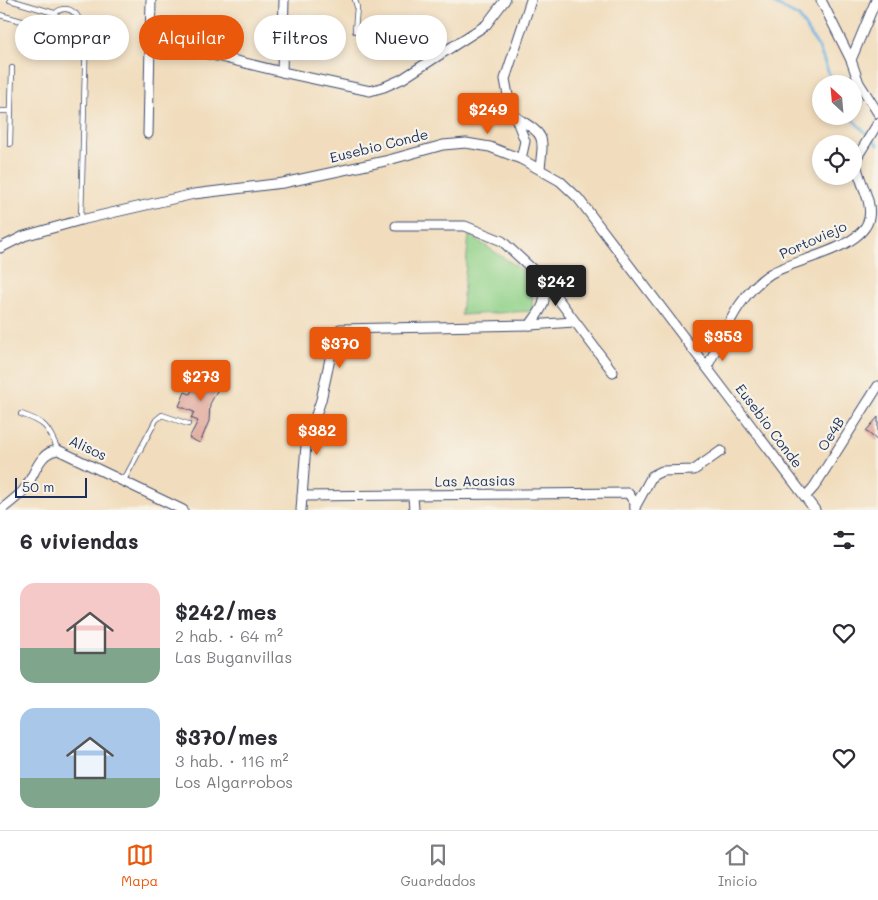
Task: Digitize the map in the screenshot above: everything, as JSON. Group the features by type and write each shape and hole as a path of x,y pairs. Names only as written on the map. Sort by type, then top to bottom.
{"street":[{"path":"151,0 151,15"},
{"path":"282,72 284,0"},
{"path":"232,60 370,90 384,88 402,79 486,25 505,0"},
{"path":"521,159 525,141 509,101 505,80 531,0"},
{"path":"821,0 826,6 851,60 859,83 878,113"},
{"path":"851,60 876,0"},
{"path":"148,134 150,60"},
{"path":"516,117 539,132 542,138 540,168"},
{"name":"Portoviejo","path":"707,367 748,292 770,274 849,242 864,231 869,219 870,208 856,165 856,159 878,123"},
{"name":"Eusebio Conde","path":"0,248 24,236 81,220 194,194 283,183 385,161 442,145 466,143 490,147 540,168 560,181 578,198 815,510"},
{"path":"396,226 465,226 502,241 543,279 613,372"},
{"path":"530,325 543,307 546,299 543,279"},
{"path":"301,510 306,444 321,400 334,336 340,330 574,322"},
{"name":"Oe4B","path":"806,496 814,487 878,386"},
{"name":"Alisos","path":"1,510 22,491 42,458 50,450 58,450 124,480 183,510"},
{"path":"635,508 652,476 662,471 694,470 704,465 721,451"},
{"name":"Las Acasias","path":"302,496 628,493 632,497 635,508"},
{"path":"413,496 414,510"}],"lane":[{"path":"10,0 21,1 54,13 65,8 76,14"},
{"path":"355,0 357,7 355,31"},
{"path":"0,15 15,19"},
{"path":"81,220 86,60"},
{"path":"10,144 12,68"},
{"path":"0,111 10,111"},
{"path":"21,414 42,421 50,431 58,450"},
{"path":"124,480 156,420 162,415 188,424"}],"green space":[{"path":"469,235 533,277 532,311 461,315"}],"building":[{"path":"202,370 219,377 219,387 210,404 209,421 200,443 189,438 198,421 191,418 194,412 179,406 185,392 190,394"},
{"path":"878,417 878,441 866,431"}],"waterway":[{"path":"768,0 799,17 819,48 830,75"},
{"path":"858,125 878,145"}]}
